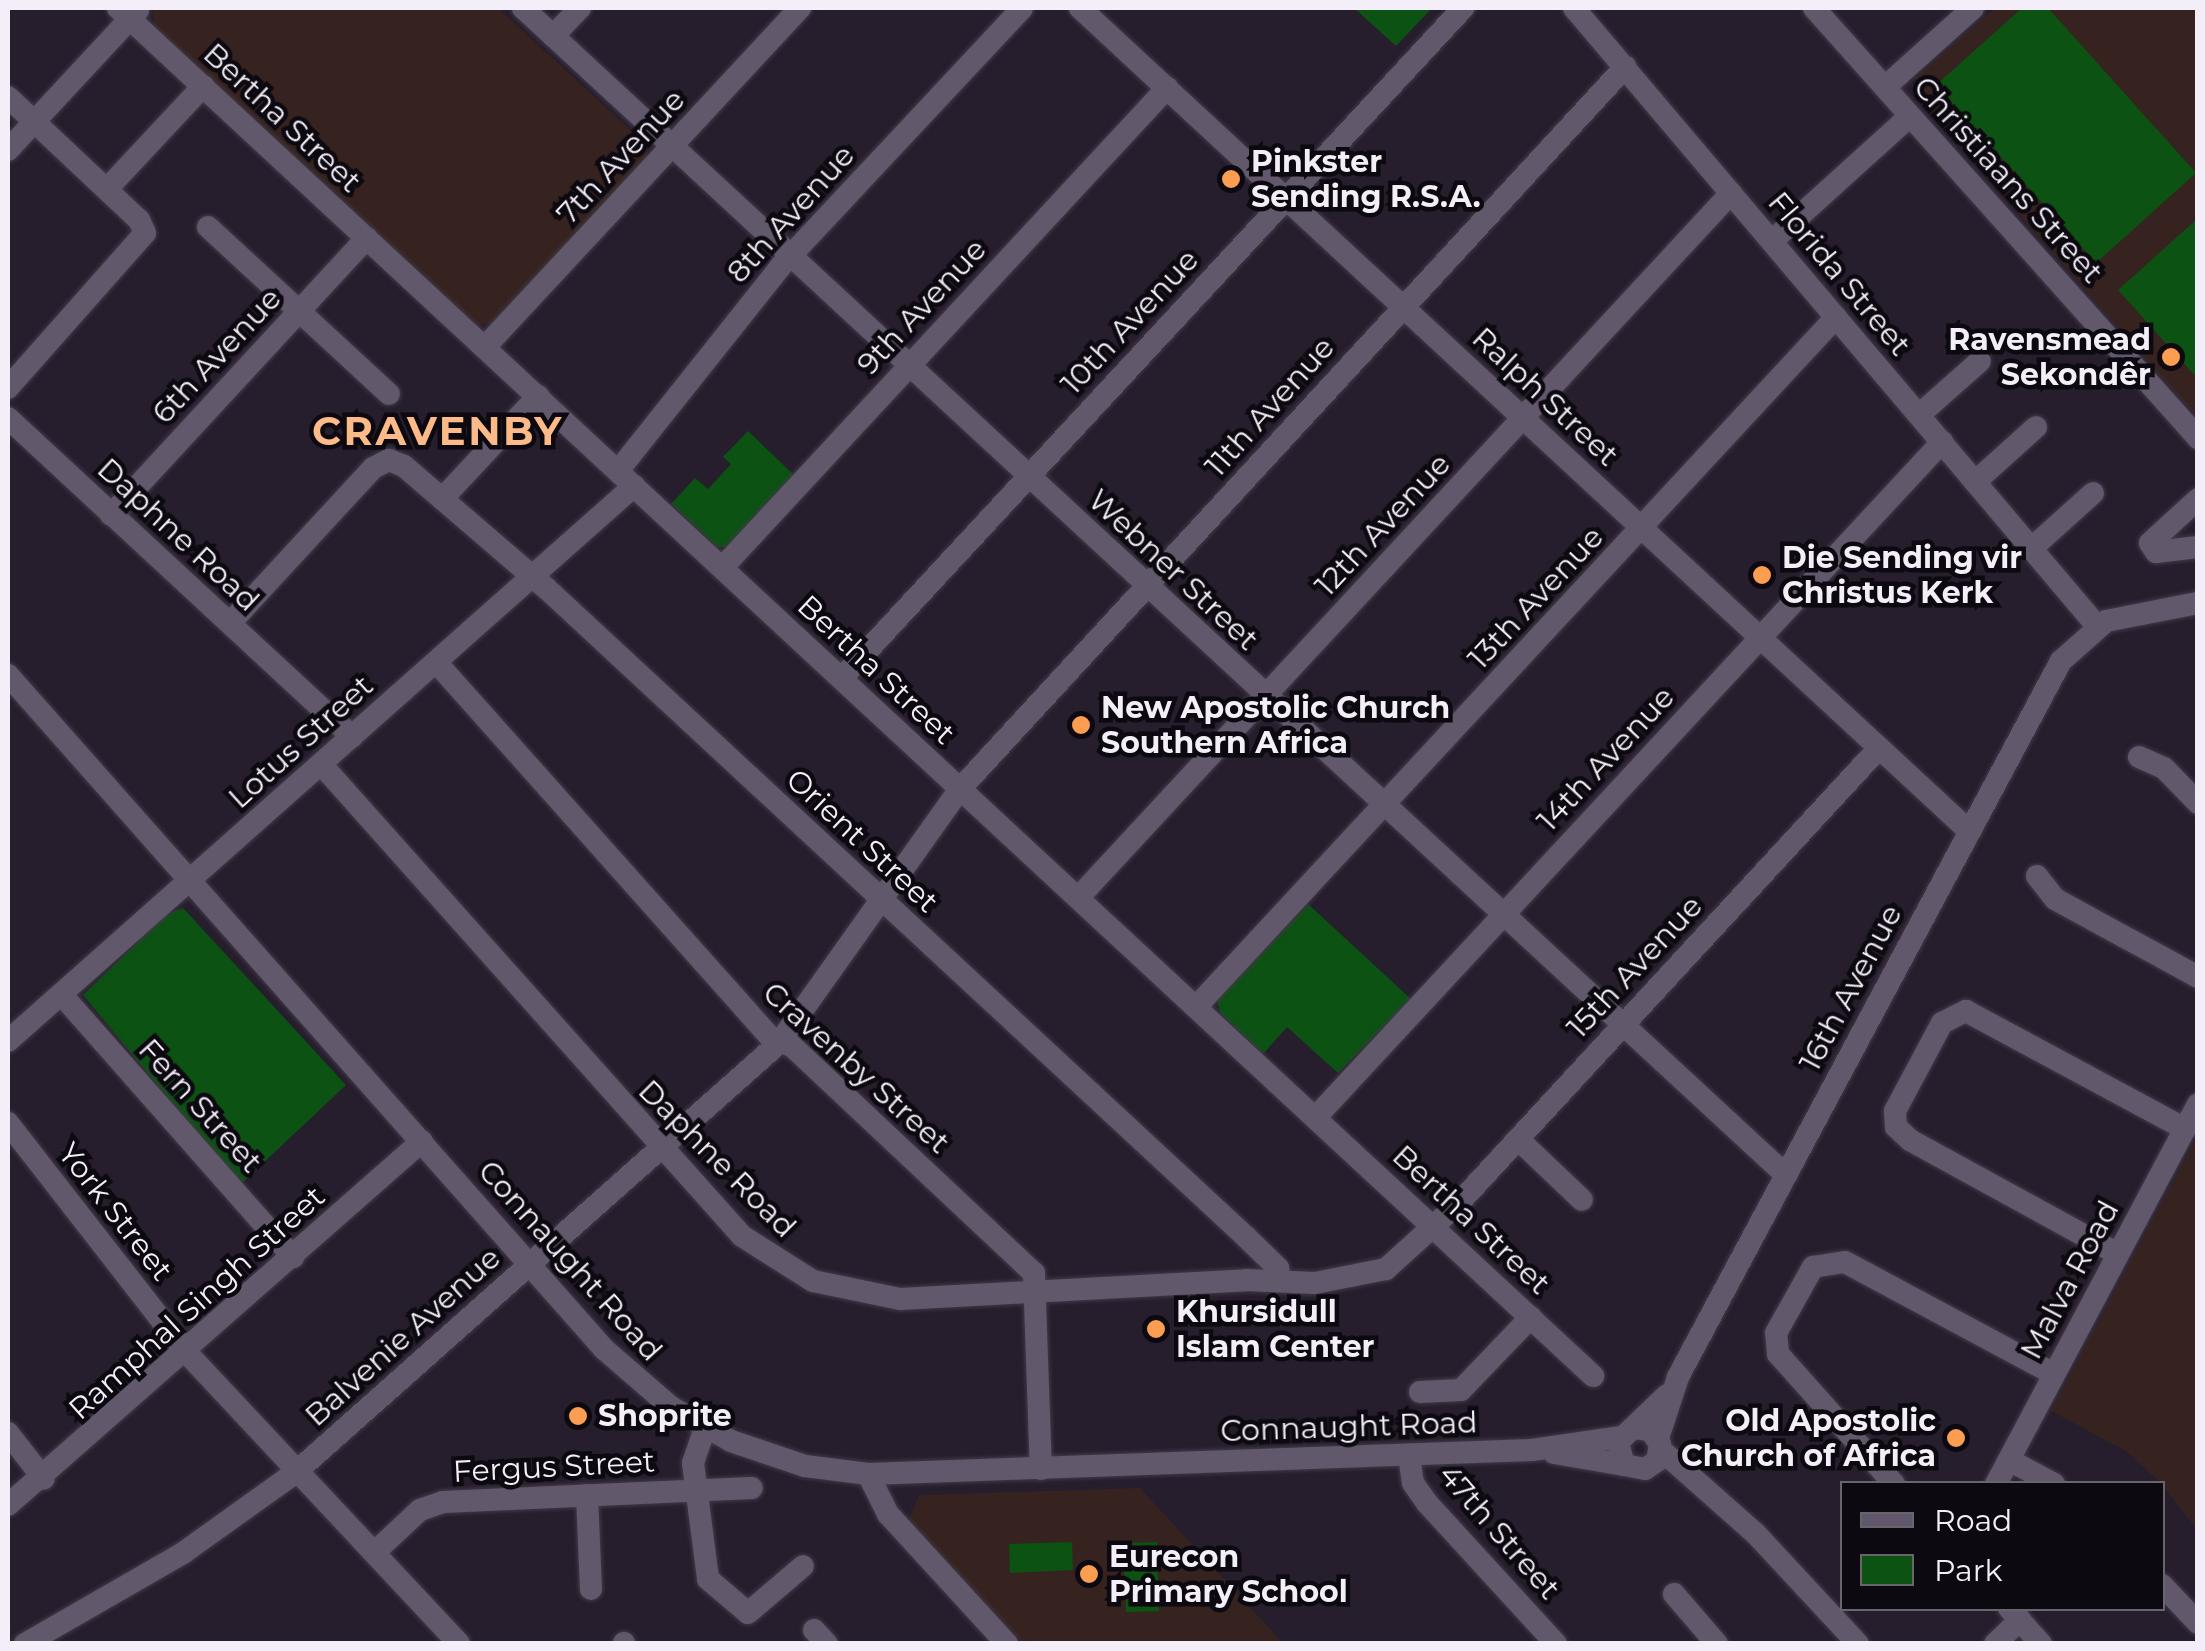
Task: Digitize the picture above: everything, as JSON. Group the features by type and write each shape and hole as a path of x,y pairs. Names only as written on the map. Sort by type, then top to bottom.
{"street":[{"name":"Webner Street","path":"522,8 1785,1174"},
{"path":"554,36 580,8"},
{"name":"7th Avenue","path":"485,347 800,8"},
{"name":"8th Avenue","path":"626,478 790,256 1022,8"},
{"name":"Ralph Street","path":"1080,8 1970,831"},
{"name":"10th Avenue","path":"842,678 1463,8"},
{"name":"Florida Street","path":"1574,8 2097,626"},
{"name":"Christiaans Street","path":"1814,8 2198,438"},
{"path":"1885,86 1973,8"},
{"path":"8,150 130,11"},
{"name":"Bertha Street","path":"130,11 204,86 1593,1376"},
{"name":"11th Avenue","path":"960,789 1625,67"},
{"path":"108,189 204,86"},
{"name":"9th Avenue","path":"722,568 1167,88"},
{"path":"8,97 108,189 146,233 8,388"},
{"path":"1772,241 1910,116"},
{"name":"12th Avenue","path":"1078,898 1732,193"},
{"path":"208,226 389,394"},
{"name":"6th Avenue","path":"111,514 367,238"},
{"name":"13th Avenue","path":"1196,1007 1836,317"},
{"path":"1919,415 1980,361"},
{"path":"442,499 538,396"},
{"name":"Daphne Road","path":"8,418 352,737"},
{"path":"1975,482 2036,427"},
{"name":"14th Avenue","path":"1316,1117 1942,442"},
{"name":"Orient Street","path":"230,623 373,468 389,460 442,499 885,903 1267,1258 1279,1281"},
{"name":"Lotus Street","path":"8,1041 530,578 626,478"},
{"path":"2032,548 2094,493"},
{"path":"2194,508 2150,546 2160,552 2198,548"},
{"path":"2097,626 2128,614 2198,603"},
{"name":"16th Avenue","path":"1635,1467 1659,1444 1672,1388 2061,661 2097,626"},
{"name":"Cravenby Street","path":"436,662 780,1042 1034,1273 1036,1290"},
{"name":"Connaught Road","path":"8,675 642,1385 706,1428 786,1461 868,1474 1532,1450 1628,1432 1659,1444 1858,1644"},
{"name":"15th Avenue","path":"1434,1227 1879,748"},
{"path":"2139,757 2164,768 2198,803"},
{"name":"Daphne Road","path":"321,764 660,1149 758,1250 812,1282 900,1299 1036,1290 1360,1279 1386,1269 1434,1227"},
{"name":"Balvenie Avenue","path":"56,1644 296,1472 780,1042 885,903 960,789"},
{"path":"2037,876 2054,899 2198,977"},
{"name":"Fern Street","path":"61,994 294,1257"},
{"path":"2118,1254 1910,1140 1896,1127 1895,1111 1942,1023 1966,1011 2184,1128"},
{"name":"Malva Road","path":"1998,1481 2198,1104"},
{"name":"York Street","path":"8,1123 187,1352 296,1472 376,1551 445,1639"},
{"path":"1518,1140 1582,1200"},
{"name":"Ramphal Singh Street","path":"8,1506 44,1479 422,1141"},
{"path":"1891,1481 1778,1354 1776,1333 1813,1267 1845,1262 2054,1374"},
{"path":"1036,1290 1041,1469"},
{"path":"1420,1392 1461,1390 1531,1317"},
{"name":"16th Avenue","path":"1628,1432 1672,1388"},
{"path":"706,1428 693,1463 705,1573 738,1611 754,1612 803,1566"},
{"path":"1628,1432 1617,1451 1635,1467"},
{"path":"8,1433 44,1479"},
{"name":"Connaught Road","path":"1532,1450 1635,1467 1717,1500"},
{"name":"47th Street","path":"1408,1454 1413,1482 1427,1503 1556,1644"},
{"path":"2008,1460 2048,1481"},
{"path":"868,1474 888,1514 1007,1644"},
{"name":"Fergus Street","path":"376,1551 432,1504 752,1488"},
{"path":"587,1495 591,1589"},
{"name":"Balvenie Avenue","path":"24,1644 183,1553"},
{"path":"2165,1587 2198,1623"},
{"path":"1674,1594 1717,1644"},
{"path":"1995,1644 2015,1614 2042,1644"}],"shaded area":[{"path":"153,8 498,8 647,145 648,157 492,324 477,325 154,26"},
{"path":"1995,8 2197,8 2197,417 1914,95 1916,78"},
{"path":"2197,1137 2197,1530 2165,1488 2165,1481 2159,1481 2126,1451 2051,1411"},
{"name":"Eurecon Primary School","path":"1140,1488 1283,1643 1023,1643 909,1520 919,1495"}],"green space":[{"path":"1354,8 1432,8 1396,46"},
{"path":"2022,8 2048,8 2196,173 2096,263 1936,85"},
{"path":"2197,219 2197,378 2118,290"},
{"path":"748,431 794,475 728,547 717,547 671,504 695,478 708,489 731,464 723,457"},
{"path":"1308,904 1411,999 1338,1073 1287,1027 1263,1054 1220,1013 1217,1001"},
{"path":"183,908 346,1085 240,1185 83,995 168,913"},
{"path":"1072,1542 1073,1570 1010,1573 1009,1544"},
{"path":"1157,1542 1159,1611 1126,1612 1123,1543"}],"place":[{"name":"Pinkster Sending R.S.A.","path":"1231,179"},
{"name":"Ravensmead Sekondêr","path":"2171,357"},
{"name":"Die Sending vir Christus Kerk","path":"1762,575"},
{"name":"New Apostolic Church Southern Africa","path":"1081,725"},
{"name":"Khursidull Islam Center","path":"1156,1329"},
{"name":"Shoprite","path":"578,1416"},
{"name":"Old Apostolic Church of Africa","path":"1956,1438"},
{"name":"Eurecon Primary School","path":"1089,1574"}],"district":[{"name":"CRAVENBY","path":"438,431"}]}
